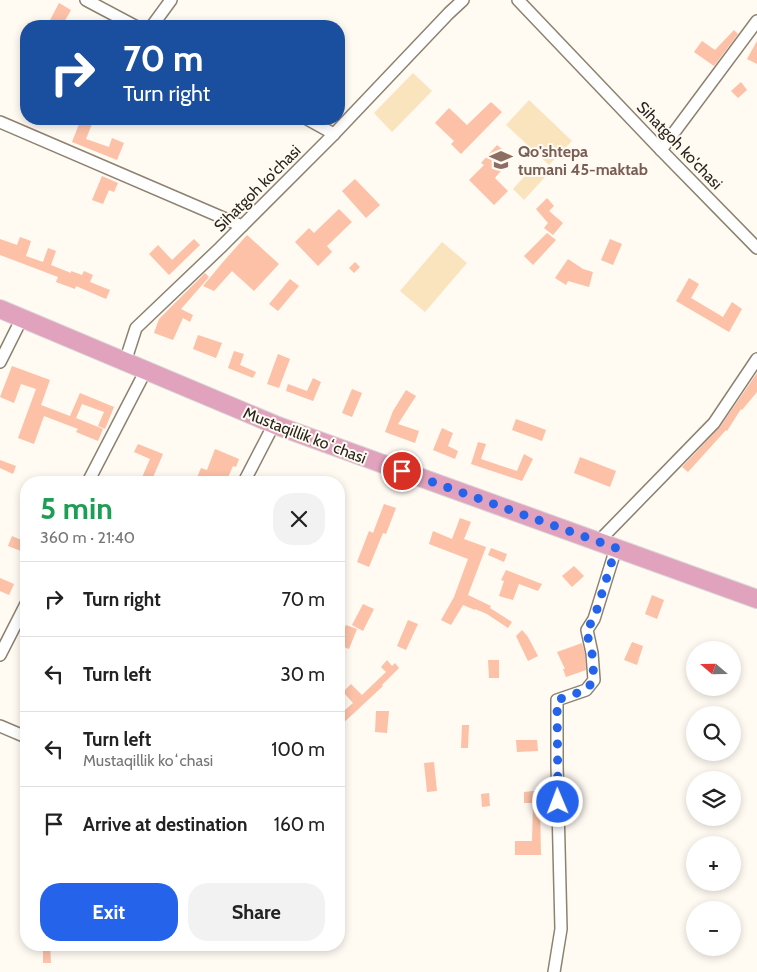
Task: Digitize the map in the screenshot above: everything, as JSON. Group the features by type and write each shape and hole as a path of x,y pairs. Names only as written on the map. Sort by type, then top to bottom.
{"main road":[{"name":"Mustaqillik koʻchasi","path":"0,309 274,424 757,599"}],"street":[{"path":"86,0 124,20"},
{"path":"156,20 170,0"},
{"name":"Sihatgoh ko'chasi","path":"345,122 463,0"},
{"name":"Sihatgoh ko'chasi","path":"518,0 757,248"},
{"path":"661,150 757,21"},
{"path":"0,122 242,226"},
{"path":"318,125 334,134"},
{"name":"Sihatgoh ko'chasi","path":"125,362 136,328 242,226 343,125"},
{"path":"0,362 22,318"},
{"path":"598,542 714,423 757,359"},
{"path":"91,476 146,370"},
{"path":"247,476 274,424"},
{"path":"554,972 561,929 557,700 586,690 594,680 592,653 586,630 594,619 616,548"},
{"path":"0,655 20,616"},
{"path":"0,726 20,734"}],"shaded area":[{"path":"413,73 432,91 392,132 374,113"},
{"path":"529,100 572,141 549,165 506,125"},
{"path":"534,166 545,177 524,200 513,189"},
{"path":"442,242 467,263 425,312 400,291"}],"building":[{"path":"59,3 71,10 65,20 50,20"},
{"path":"734,30 738,34 714,66 694,52 702,41 715,50"},
{"path":"757,41 757,64 747,59"},
{"path":"741,82 747,90 738,98 731,91"},
{"path":"491,102 502,112 461,154 451,144 454,141 435,123 449,108 467,125"},
{"path":"79,125 92,125 86,139 109,147 112,138 124,143 117,160 72,142"},
{"path":"497,145 512,157 495,178 508,191 494,205 469,180 484,165 481,163"},
{"path":"102,176 118,183 114,192 109,190 103,204 92,200"},
{"path":"355,179 380,205 366,218 342,191"},
{"path":"547,198 554,206 549,211 563,223 553,235 544,228 548,223 536,209"},
{"path":"339,209 352,222 327,246 332,252 318,266 295,242 309,228 314,233"},
{"path":"547,233 556,240 533,265 524,256"},
{"path":"247,235 279,264 254,291 232,271 214,291 203,286 223,262"},
{"path":"20,237 31,241 26,256 43,262 48,248 56,251 51,265 71,273 71,271 82,275 84,271 93,275 90,282 110,290 106,299 76,286 75,289 56,282 58,277 0,255 0,239 17,245"},
{"path":"194,239 200,245 169,275 149,254 158,245 172,260"},
{"path":"610,239 622,244 613,265 601,260"},
{"path":"568,259 583,269 593,272 589,287 568,281 566,285 555,278"},
{"path":"355,262 360,267 354,273 349,268"},
{"path":"205,273 209,277 181,309 193,315 190,322 183,318 173,340 154,333 159,319"},
{"path":"689,278 699,284 691,298 723,317 732,302 742,309 729,332 676,301"},
{"path":"290,279 299,286 278,311 269,304"},
{"path":"198,335 222,343 216,358 193,349"},
{"path":"234,351 244,354 240,365 256,372 253,378 228,368"},
{"path":"278,354 290,359 279,388 267,384"},
{"path":"12,366 50,380 41,405 70,416 80,393 114,407 105,429 98,426 104,412 82,404 76,418 103,429 98,441 76,432 78,429 44,416 34,444 18,438 36,389 21,384 14,403 0,397"},
{"path":"757,373 757,392 741,409 727,431 688,472 682,467 720,427"},
{"path":"313,378 321,382 313,401 286,391 288,384 307,391"},
{"path":"352,389 362,393 352,417 342,413"},
{"path":"406,390 416,396 398,424 419,431 415,443 385,432 393,411"},
{"path":"516,419 546,430 542,441 512,430"},
{"path":"442,428 453,433 448,446 458,451 455,459 433,450"},
{"path":"478,442 486,444 481,459 517,471 524,454 533,459 522,481 471,464"},
{"path":"138,444 163,454 154,476 143,476 150,459 134,452"},
{"path":"215,449 239,459 236,467 233,466 229,476 198,476 201,468 207,470"},
{"path":"580,457 616,471 610,487 574,473"},
{"path":"0,460 16,466 13,474 0,468"},
{"path":"384,504 396,508 386,534 383,533 369,567 357,562 369,531 373,533"},
{"path":"460,518 471,522 464,539 486,547 468,595 491,606 490,608 512,622 508,628 487,614 463,605 451,625 441,620 454,597 468,559 429,544 433,531 452,539"},
{"path":"12,536 20,539 20,551 8,546"},
{"path":"491,548 507,554 504,562 488,555"},
{"path":"574,566 584,576 572,587 562,576"},
{"path":"506,570 542,584 538,591 519,584 513,600 499,596 504,581 501,580"},
{"path":"0,578 14,584 9,595 0,591"},
{"path":"652,595 664,600 657,619 645,614"},
{"path":"363,604 374,609 363,631 352,625"},
{"path":"408,620 418,624 406,650 397,646"},
{"path":"346,625 357,629 349,649 345,647"},
{"path":"522,630 538,656 528,661 516,636"},
{"path":"632,642 643,646 637,665 624,660"},
{"path":"582,643 586,670 566,677 563,669 565,669 557,652"},
{"path":"387,660 392,666 395,663 399,668 383,686 345,721 345,710 353,703 345,694 345,690 351,684 362,695 386,672 381,667"},
{"path":"488,660 499,660 499,678 489,678"},
{"path":"376,711 389,711 387,733 375,732"},
{"path":"462,725 469,725 468,748 461,748"},
{"path":"516,740 537,740 538,751 517,752"},
{"path":"434,762 437,791 427,792 424,763"},
{"path":"544,791 544,803 540,803 541,855 515,855 515,841 532,841 533,803 524,803 524,792"},
{"path":"489,793 490,806 482,807 481,794"},
{"path":"43,951 50,951 51,963 43,963"}],"place":[{"name":"Qo'shtepa tumani 45-maktab","path":"501,160"}],"route":[{"path":"402,471 616,548 594,619 586,630 592,653 594,680 586,690 557,700 558,802"}]}
